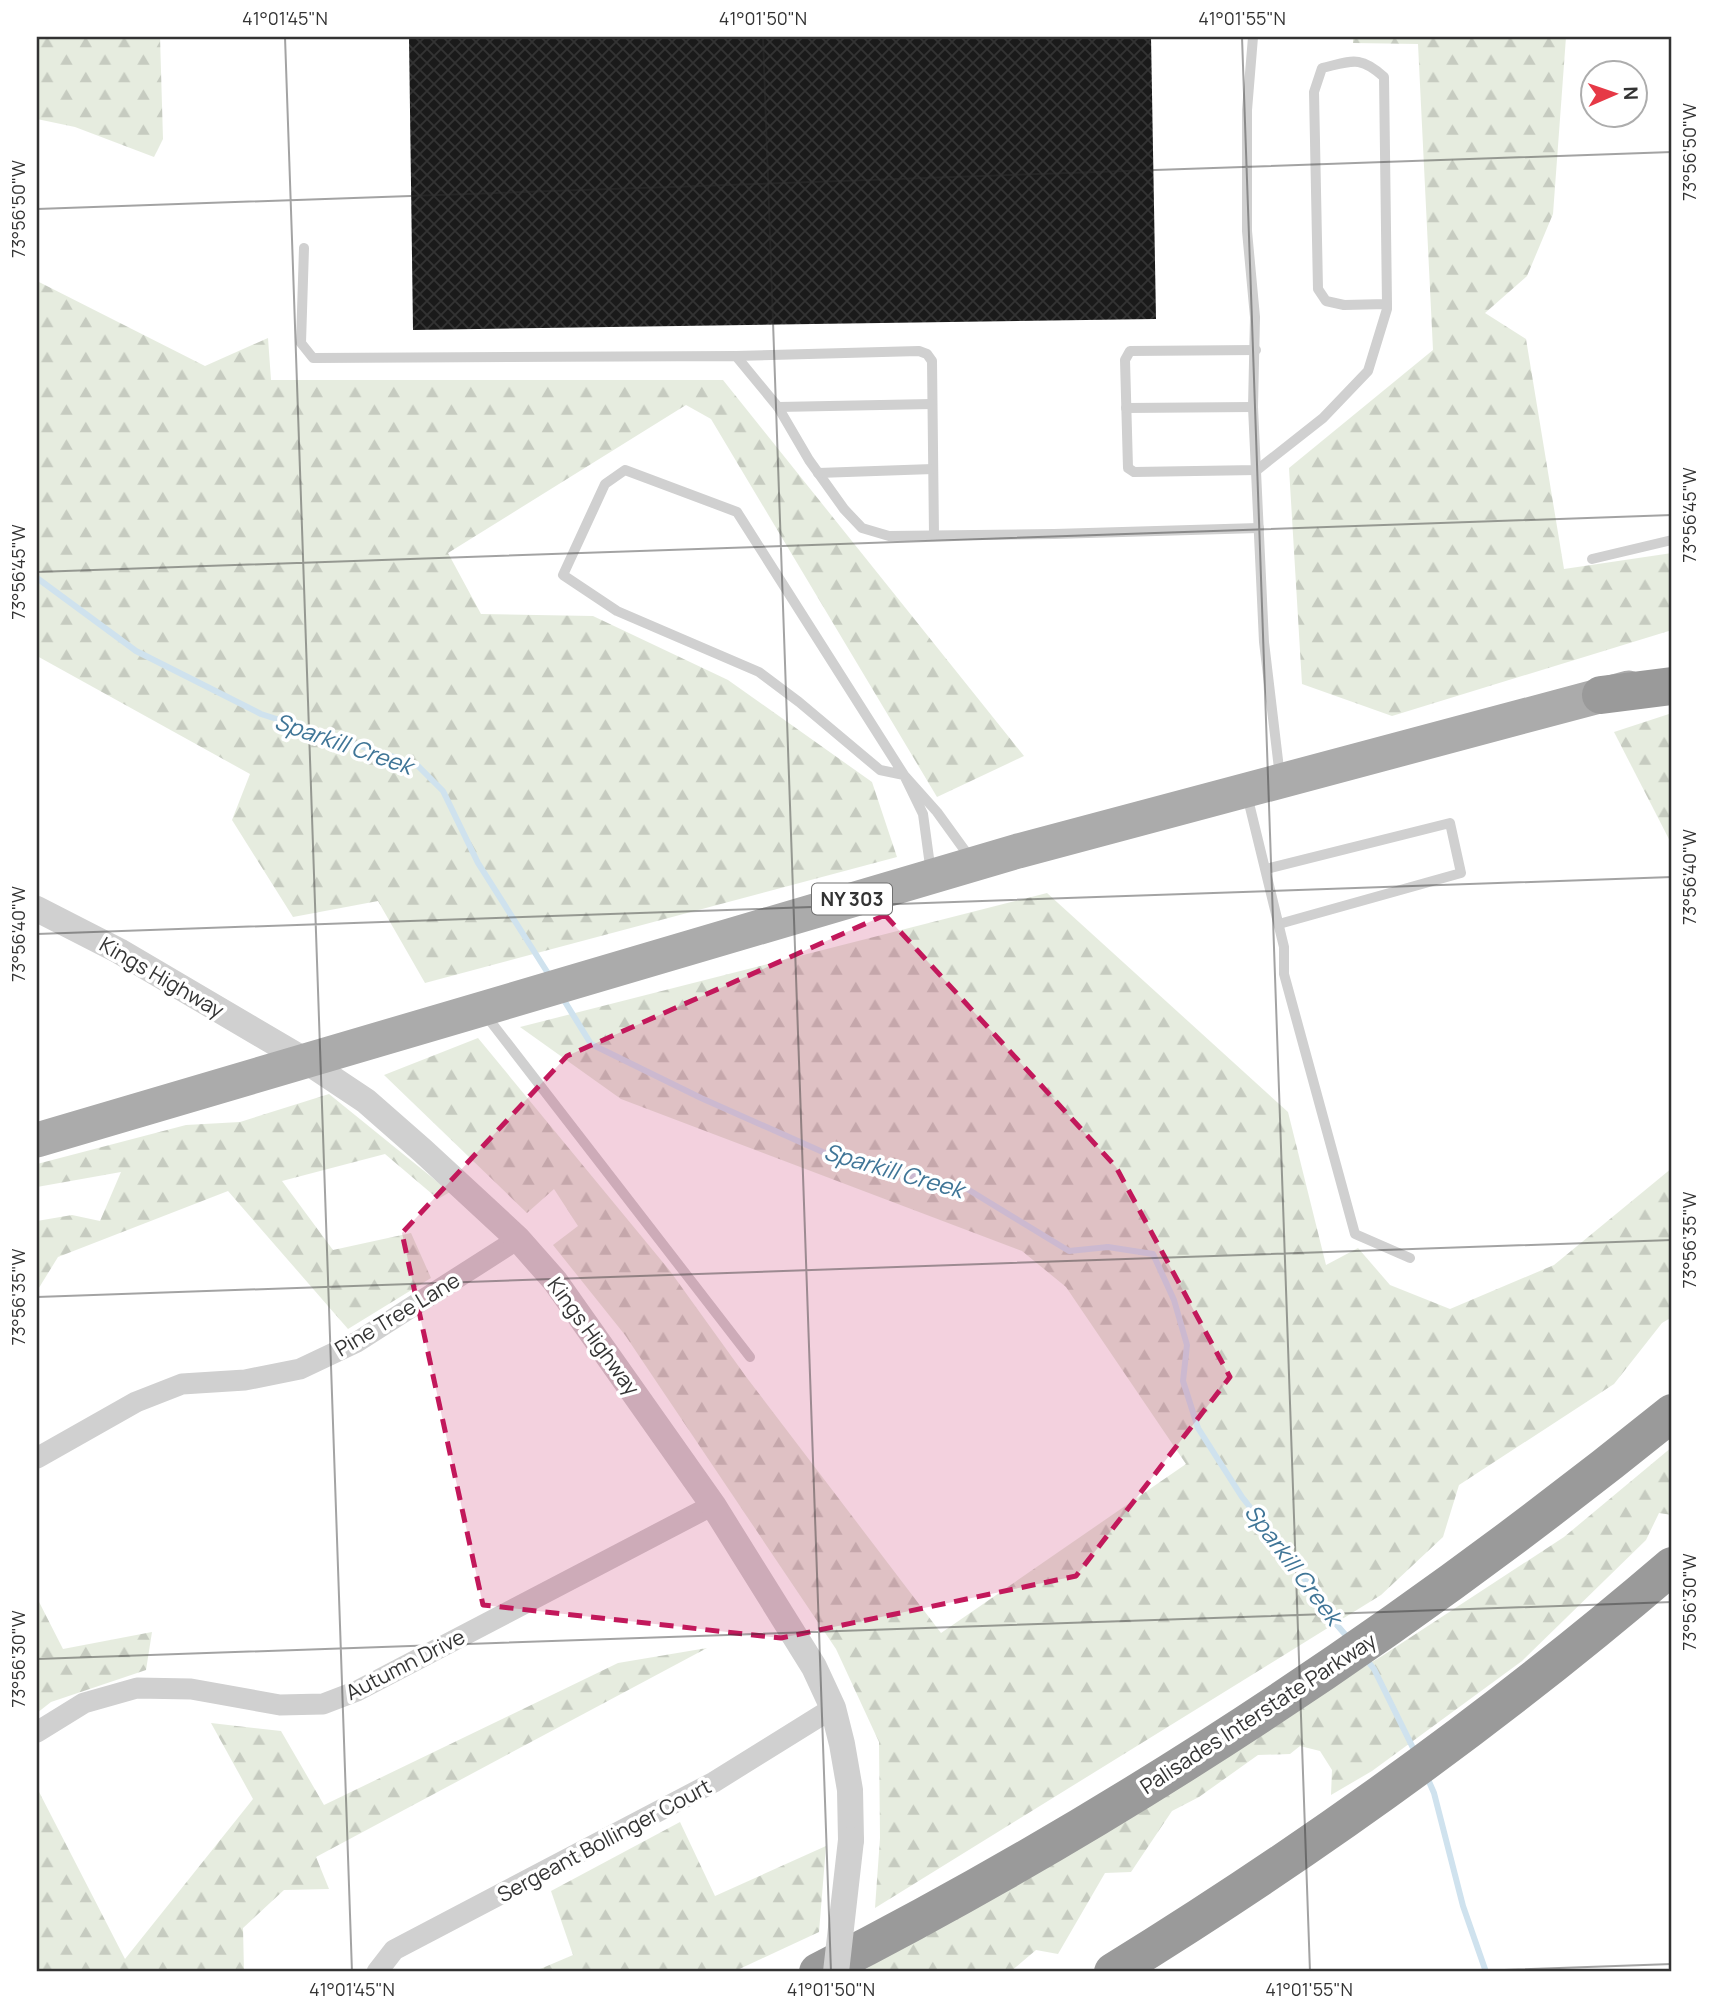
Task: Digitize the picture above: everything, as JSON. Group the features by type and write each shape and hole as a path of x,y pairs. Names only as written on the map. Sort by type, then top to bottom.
{"highway":[{"path":"1601,695 1672,686"},
{"name":"Palisades Interstate Parkway","path":"818,1972 960,1896 1210,1747 1398,1621 1520,1532 1672,1410"},
{"path":"1113,1972 1241,1891 1385,1791 1588,1636 1672,1566"}],"main road":[{"name":"NY 303","path":"37,1140 974,863 1672,676"}],"street":[{"name":"Kings Highway","path":"37,909 119,951 306,1061 366,1101 518,1239 555,1280 713,1505 805,1650 824,1686 848,1774 851,1839 836,1972"},
{"name":"Pine Tree Lane","path":"37,1458 136,1402 182,1384 245,1380 300,1369 357,1342 518,1239"},
{"name":"Autumn Drive","path":"37,1732 84,1703 137,1688 191,1689 281,1706 323,1704 358,1690 713,1505"},
{"name":"Sergeant Bollinger Court","path":"377,1972 394,1950 714,1782 832,1708"}],"lane":[{"path":"1252,37 1247,110 1247,231 1256,350 1253,407 1264,642 1280,779"},
{"path":"1256,350 1130,351 1125,360 1128,468 1134,471 1257,470 1323,418 1368,372 1387,304 1384,77 1369,63 1350,61 1322,68 1314,92 1318,289 1326,302 1344,305 1387,304"},
{"path":"304,248 302,344 313,358 736,356 919,351 927,354 932,361 934,535"},
{"path":"736,356 779,407 818,473 844,509 862,528 889,536 1259,528"},
{"path":"779,407 932,404"},
{"path":"1126,408 1253,407"},
{"path":"818,473 933,469"},
{"path":"931,876 923,814 904,775 737,512 625,470 605,484 563,575 617,611 760,672 880,770 904,775 937,812 974,863"},
{"path":"1592,559 1672,540"},
{"path":"1245,789 1284,947 1284,974 1355,1234 1410,1258"},
{"path":"1266,869 1450,823 1461,873 1279,924"},
{"path":"480,1009 750,1357"}],"highlighted area":[{"path":"885,915 1116,1167 1230,1377 1076,1576 781,1638 483,1605 402,1233 567,1056"}],"green space":[{"path":"37,37 160,37 163,139 154,157 75,127 37,119"},
{"path":"1353,37 1566,37 1553,214 1527,276 1485,313 1526,339 1564,569 1672,553 1672,630 1392,716 1302,684 1289,468 1433,350 1418,44 1353,43"},
{"path":"37,281 205,366 268,338 271,380 723,380 1024,756 937,797 711,419 686,405 448,553 481,614 593,616 728,680 872,782 897,857 425,983 378,901 293,917 232,820 250,774 37,656"},
{"path":"1672,713 1672,845 1614,732"},
{"path":"1047,893 1288,1112 1326,1265 1358,1248 1390,1285 1450,1309 1554,1265 1672,1168 1672,1317 1662,1323 1614,1384 1459,1485 1443,1537 1381,1595 875,1908 880,1838 879,1742 836,1649 625,1335 553,1245 578,1226 554,1189 527,1213 384,1075 478,1038 670,1271 747,1378 941,1633 1186,1464 1066,1287 1022,1251 621,1099 520,1027"},
{"path":"329,1094 450,1192 438,1199 385,1154 282,1181 333,1250 411,1233 431,1278 348,1329 228,1191 58,1257 37,1291 37,1221 72,1215 100,1221 121,1172 37,1187 37,1164 186,1125 240,1122"},
{"path":"1672,1447 1672,1515 1659,1513 1646,1540 1522,1661 1372,1771 1331,1795 1332,1770 1320,1751 1300,1746 1290,1754 1258,1755 1199,1797 1172,1811 1131,1872 1105,1873 1058,1954 1036,1950 1010,1972 861,1972 1382,1656 1564,1537"},
{"path":"37,1598 63,1649 152,1632 146,1670 51,1702 37,1713"},
{"path":"707,1648 316,1857 329,1889 284,1890 243,1928 244,1972 37,1972 37,1788 125,1959 253,1799 211,1723 281,1731 324,1805 618,1663"},
{"path":"680,1822 715,1896 826,1846 819,1932 733,1972 533,1972 573,1955 551,1891"}],"building":[{"path":"409,37 1151,37 1156,319 413,330"}],"waterway":[{"name":"Sparkill Creek","path":"37,578 136,651 261,714 416,764 443,791 478,863 551,978"},
{"name":"Sparkill Creek","path":"562,997 591,1044 701,1098 843,1161 964,1187 1069,1251 1108,1247 1153,1254 1174,1300 1187,1345 1183,1381 1198,1428 1242,1497 1350,1640"},
{"name":"Sparkill Creek","path":"1366,1659 1374,1669 1416,1754"},
{"name":"Sparkill Creek","path":"1427,1777 1434,1793 1463,1906 1486,1972"}]}
